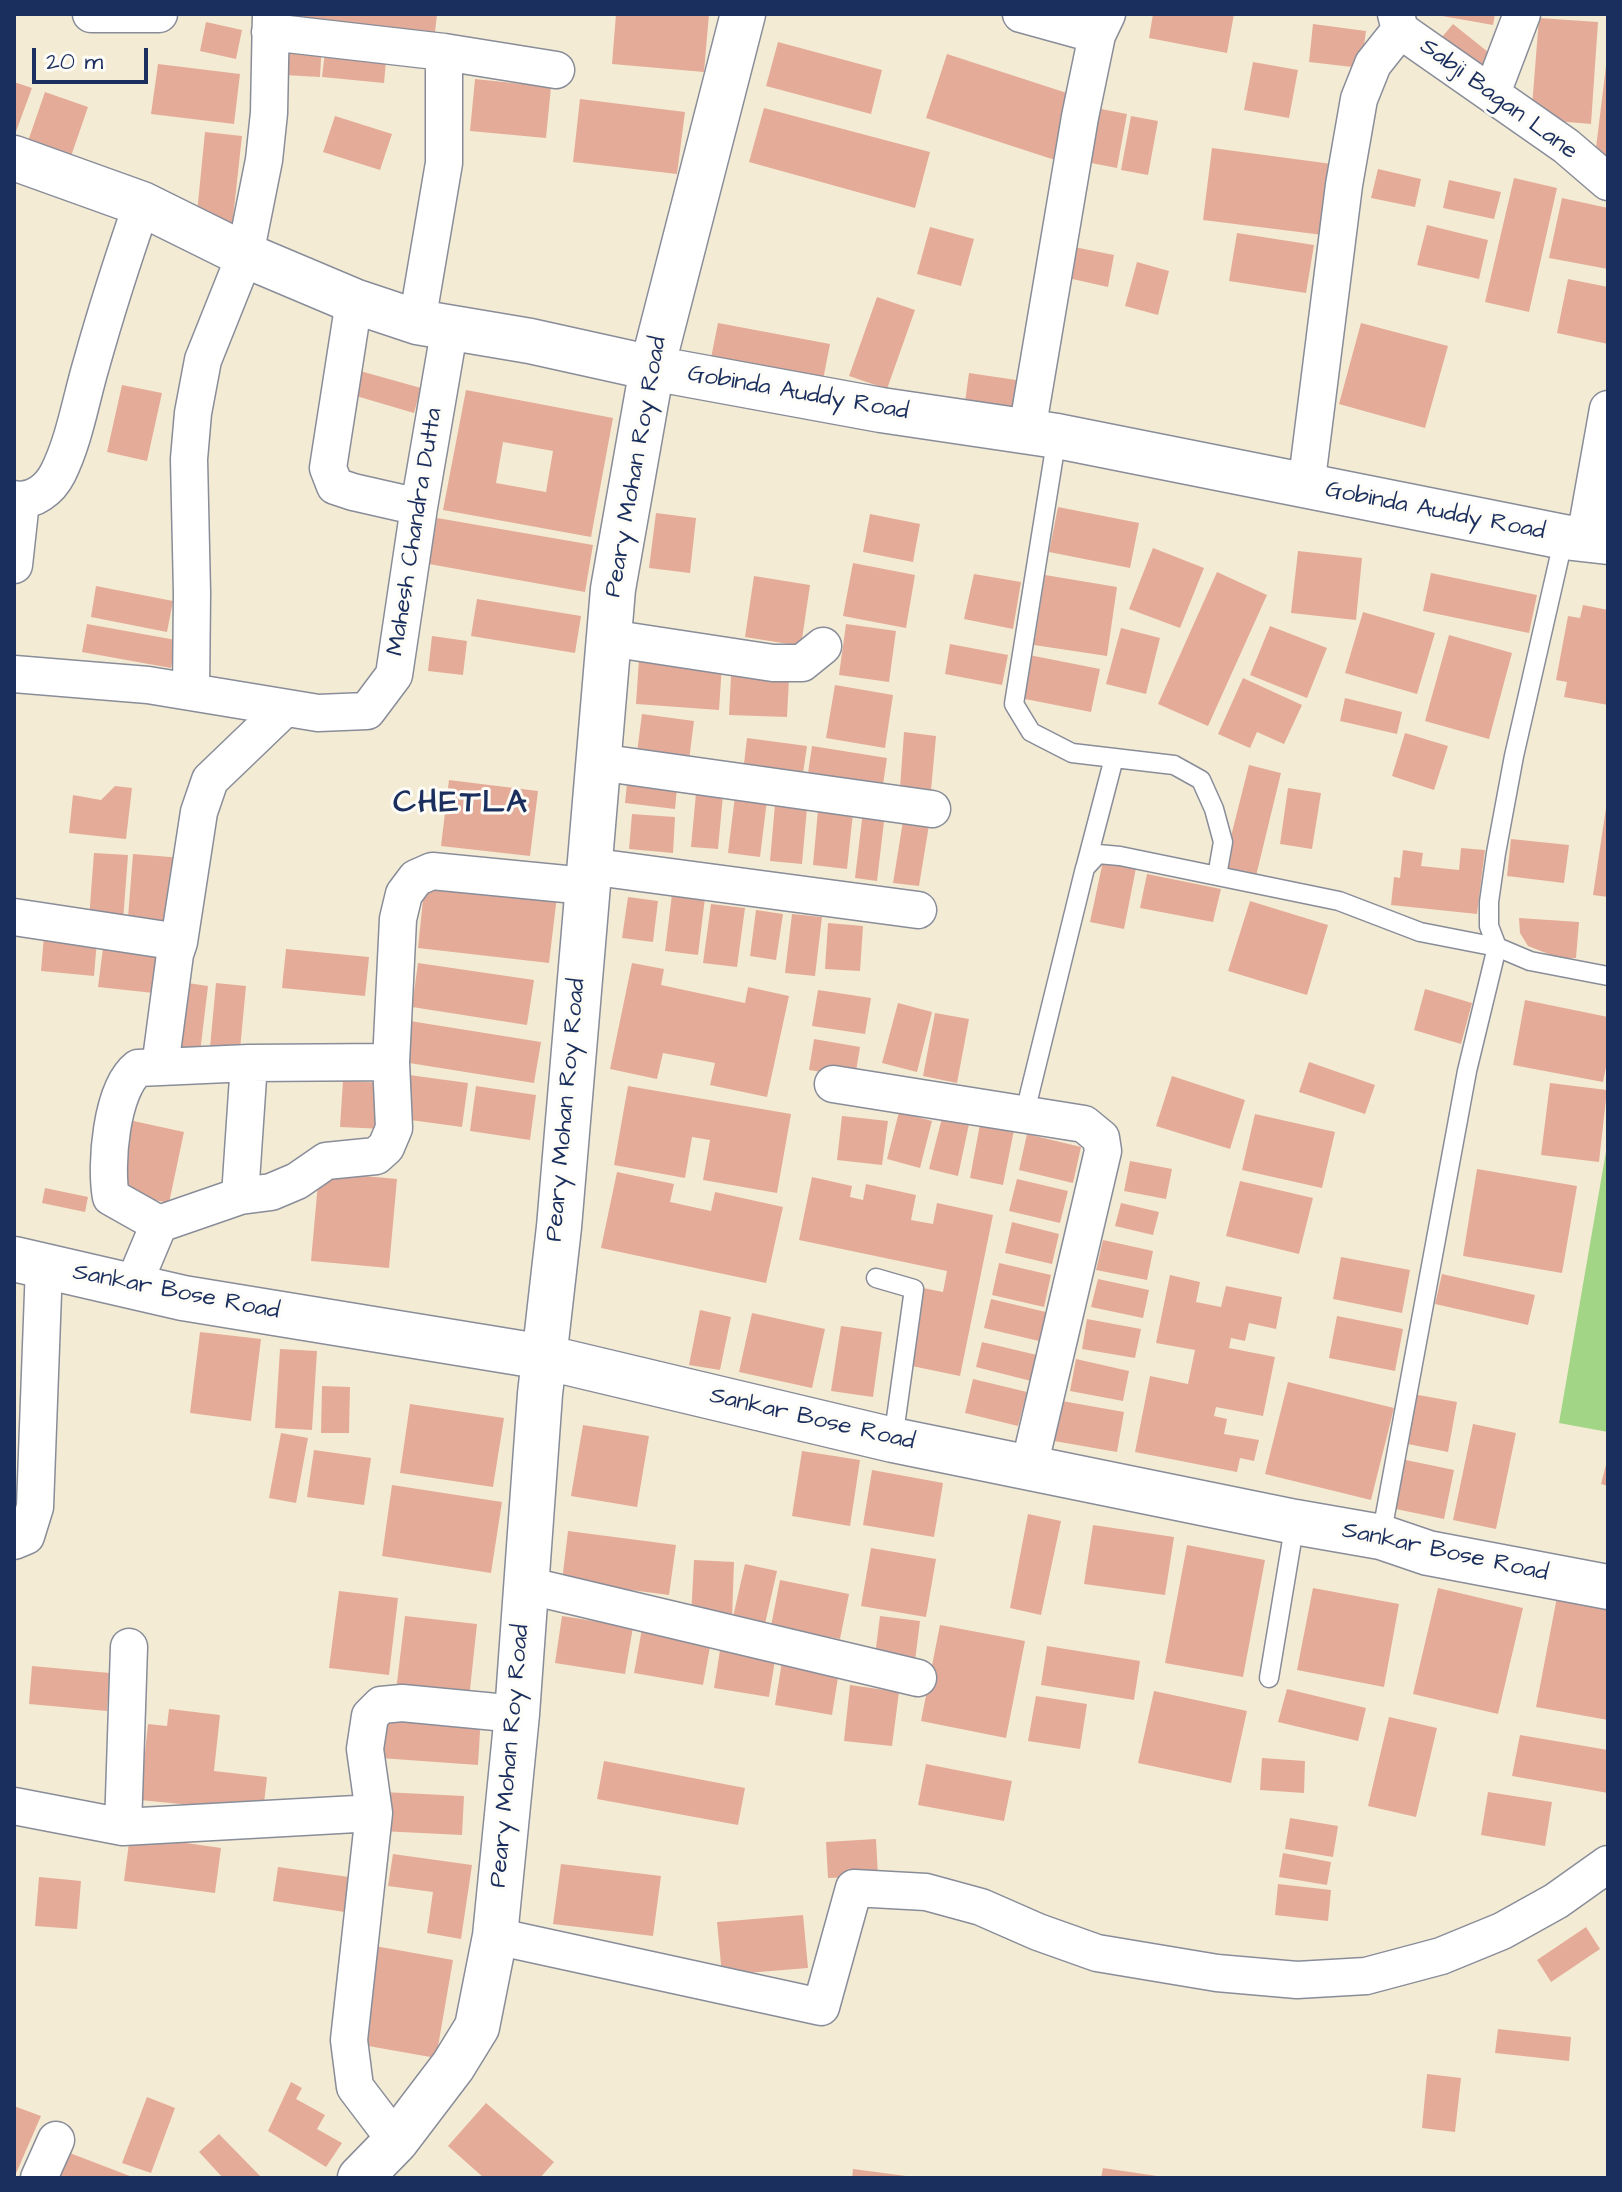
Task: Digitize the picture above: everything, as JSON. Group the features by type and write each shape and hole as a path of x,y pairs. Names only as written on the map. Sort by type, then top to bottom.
{"street":[{"path":"91,14 159,14"},
{"name":"Peary Mohan Roy Road","path":"360,2178 396,2141 453,2066 477,2027 495,1936 517,1714 544,1357 559,1227 613,589 652,368 743,14"},
{"path":"1021,14 1102,24 1080,117 1042,434"},
{"path":"1492,93 1522,14"},
{"path":"1306,487 1344,185 1359,99 1373,64 1398,22"},
{"name":"Sabji Bagan Lane","path":"1398,22 1566,146 1608,182"},
{"path":"191,692 189,459 193,413 203,360 245,255 266,145 271,23 556,70"},
{"name":"Mahesh Chandra Dutta","path":"14,674 148,685 318,713 367,711 394,675 419,507 434,324 444,163 444,52"},
{"name":"Gobinda Auddy Road","path":"14,158 142,204 245,255 354,301 434,324 881,410 1042,434 1205,464 1306,487 1585,539"},
{"path":"14,565 18,500 43,493 57,475 69,443 107,306 142,204"},
{"path":"354,301 328,468 335,486 419,507"},
{"path":"1585,539 1608,409"},
{"path":"609,638 773,663 802,663 823,646"},
{"path":"160,1067 199,812 210,780 285,708"},
{"path":"598,762 932,809"},
{"path":"132,1288 159,1224 240,1196 271,1192 297,1181 326,1161 376,1156 386,1147 394,1128 391,1062 398,919 404,894 416,878 432,871 587,876 918,910"},
{"path":"14,917 179,942"},
{"path":"159,1224 111,1197 107,1164 115,1111 132,1073 146,1066 391,1062"},
{"path":"240,1196 249,1063"},
{"path":"833,1084 1084,1124 1101,1138 1103,1151 1029,1467"},
{"path":"14,1541 26,1536 35,1507 29,1263"},
{"name":"Sankar Bose Road","path":"29,1263 132,1288 544,1357 893,1440 1381,1537 1428,1553 1608,1587"},
{"path":"526,1585 918,1678"},
{"path":"123,1827 129,1647"},
{"path":"396,2141 355,2087 349,2040 374,1813 365,1749 370,1716 381,1705 402,1703 517,1714"},
{"path":"14,1806 123,1827 374,1813"},
{"path":"495,1936 821,2007 854,1888 926,1892 968,1903 1097,1953 1217,1973 1297,1980 1366,1976 1441,1956 1502,1931 1556,1901 1608,1864"},
{"path":"39,2178 56,2140"}],"lane":[{"path":"1042,434 1014,704 1031,732 1072,753 1174,765 1201,780 1214,809 1223,842 1217,876"},
{"path":"1381,1537 1467,1071 1497,947 1489,926 1489,902 1514,756 1585,539"},
{"path":"1024,1116 1114,758"},
{"path":"1085,868 1098,854 1120,856 1339,901 1420,932 1497,947 1530,961 1608,976"},
{"path":"876,1278 914,1289 893,1440"},
{"path":"1269,1678 1295,1522"}],"green space":[{"path":"1608,1140 1608,1432 1559,1423"}],"building":[{"path":"285,14 437,14 434,42 284,26"},
{"path":"616,14 709,14 704,72 612,64"},
{"path":"1153,14 1234,14 1227,53 1149,38"},
{"path":"1431,14 1495,14 1493,25"},
{"path":"1539,18 1598,22 1591,124 1531,119"},
{"path":"206,22 242,30 236,59 200,51"},
{"path":"1313,24 1366,31 1361,68 1309,62"},
{"path":"1453,24 1493,56 1477,75 1437,43"},
{"path":"286,39 322,42 320,77 284,75"},
{"path":"778,42 882,70 871,114 766,86"},
{"path":"326,43 387,50 384,83 322,77"},
{"path":"947,54 1076,96 1055,160 926,118"},
{"path":"1253,62 1298,70 1289,118 1244,110"},
{"path":"158,64 240,74 234,124 151,114"},
{"path":"1608,66 1608,158 1595,156"},
{"path":"475,79 551,87 546,138 470,131"},
{"path":"14,82 32,88 14,137"},
{"path":"45,92 88,107 69,162 26,147"},
{"path":"580,99 685,112 677,174 573,162"},
{"path":"764,108 930,152 915,208 749,162"},
{"path":"1096,108 1127,114 1117,168 1086,162"},
{"path":"335,116 392,134 380,170 323,152"},
{"path":"1131,116 1158,121 1148,175 1121,170"},
{"path":"205,132 242,136 232,227 196,223"},
{"path":"1212,148 1332,164 1323,235 1203,220"},
{"path":"1378,169 1421,179 1415,207 1371,198"},
{"path":"1514,178 1557,188 1529,312 1485,302"},
{"path":"1449,180 1501,192 1494,219 1443,208"},
{"path":"1562,198 1608,208 1608,269 1549,258"},
{"path":"1427,225 1488,240 1479,279 1417,265"},
{"path":"930,227 974,239 961,286 917,274"},
{"path":"1237,233 1314,245 1306,293 1229,281"},
{"path":"1074,247 1114,255 1108,287 1068,278"},
{"path":"1137,262 1169,271 1158,315 1125,306"},
{"path":"1568,279 1608,287 1608,344 1557,333"},
{"path":"877,297 915,310 887,389 849,376"},
{"path":"718,323 830,344 823,380 711,358"},
{"path":"1361,323 1448,346 1425,428 1339,404"},
{"path":"353,369 421,388 414,413 346,393"},
{"path":"969,373 1023,381 1018,416 964,409"},
{"path":"122,385 162,393 147,461 107,452"},
{"path":"466,390 613,418 591,537 443,510","holes":["503,442 553,451 546,492 496,483"]},
{"path":"1058,507 1139,523 1130,568 1049,552"},
{"path":"656,513 696,518 690,573 649,568"},
{"path":"870,514 920,524 913,562 863,552"},
{"path":"437,518 593,545 585,592 429,564"},
{"path":"1153,548 1204,568 1180,628 1129,609"},
{"path":"1298,551 1362,558 1356,620 1291,613"},
{"path":"853,563 915,575 906,628 843,616"},
{"path":"1217,572 1267,595 1208,726 1158,704"},
{"path":"1431,573 1537,595 1529,633 1423,611"},
{"path":"974,574 1021,582 1013,629 964,619"},
{"path":"1045,575 1117,587 1107,656 1034,645"},
{"path":"754,576 810,585 801,646 745,637"},
{"path":"96,586 173,601 167,632 91,617"},
{"path":"477,599 581,616 575,653 471,636"},
{"path":"1583,605 1608,610 1608,705 1564,697 1567,682 1556,680 1568,616 1580,618"},
{"path":"1363,612 1435,633 1417,694 1345,673"},
{"path":"87,624 176,640 171,668 82,652"},
{"path":"846,624 896,631 889,682 839,675"},
{"path":"1270,626 1327,648 1307,698 1250,675"},
{"path":"1121,628 1160,638 1146,694 1106,684"},
{"path":"1449,635 1512,653 1489,739 1425,721"},
{"path":"432,636 467,641 463,675 428,671"},
{"path":"950,644 1008,655 1002,685 945,674"},
{"path":"1029,655 1100,669 1091,712 1020,698"},
{"path":"639,659 722,665 719,710 636,704"},
{"path":"731,676 789,679 787,717 729,715"},
{"path":"1243,678 1302,705 1284,744 1257,732 1250,748 1218,734"},
{"path":"835,685 893,695 885,748 826,738"},
{"path":"1345,698 1402,712 1397,734 1340,721"},
{"path":"642,714 694,721 688,768 636,760"},
{"path":"904,732 936,736 931,790 900,788"},
{"path":"1405,733 1448,746 1434,790 1392,776"},
{"path":"747,738 807,746 802,780 743,772"},
{"path":"812,746 887,758 882,791 807,780"},
{"path":"1249,765 1281,773 1256,876 1223,868"},
{"path":"628,773 678,777 675,809 625,803"},
{"path":"449,780 538,791 530,856 441,846"},
{"path":"115,786 132,788 126,839 69,833 73,795 101,800"},
{"path":"1288,788 1321,793 1312,849 1280,844"},
{"path":"696,793 723,795 718,849 691,847"},
{"path":"735,796 767,800 760,857 728,853"},
{"path":"775,804 807,808 802,864 770,861"},
{"path":"1608,808 1608,897 1593,895"},
{"path":"818,810 853,813 847,869 813,865"},
{"path":"863,811 885,813 877,881 855,878"},
{"path":"632,814 675,817 673,853 629,849"},
{"path":"903,821 929,825 919,886 893,883"},
{"path":"1511,839 1569,845 1564,883 1507,876"},
{"path":"1461,848 1485,850 1477,914 1391,905 1394,877 1400,878 1403,850 1423,853 1421,866 1459,870"},
{"path":"94,853 128,855 123,921 89,919"},
{"path":"133,854 183,858 178,934 127,930"},
{"path":"1103,861 1136,868 1124,929 1090,922"},
{"path":"1147,874 1221,889 1213,922 1140,908"},
{"path":"425,880 557,896 549,963 418,948"},
{"path":"672,894 705,898 698,955 665,951"},
{"path":"628,897 658,901 653,942 622,938"},
{"path":"1250,901 1328,925 1307,995 1228,971"},
{"path":"711,904 745,908 737,967 703,963"},
{"path":"756,910 783,914 776,960 750,956"},
{"path":"792,914 822,917 815,976 785,973"},
{"path":"1519,918 1579,922 1576,958 1559,958 1528,946 1520,933"},
{"path":"828,923 863,926 860,971 825,969"},
{"path":"44,935 97,940 94,976 41,971"},
{"path":"104,940 168,948 163,994 98,987"},
{"path":"286,949 369,957 365,996 282,988"},
{"path":"418,963 534,980 527,1025 412,1007"},
{"path":"632,963 664,969 661,985 745,1003 748,987 789,996 767,1097 710,1085 715,1063 663,1053 657,1079 610,1069"},
{"path":"174,981 208,986 199,1061 164,1056"},
{"path":"216,983 246,986 239,1060 209,1058"},
{"path":"1425,989 1472,1003 1461,1044 1414,1030"},
{"path":"818,990 871,998 865,1034 812,1026"},
{"path":"1525,1000 1608,1017 1608,1057 1603,1082 1513,1065"},
{"path":"898,1003 932,1012 917,1072 882,1063"},
{"path":"935,1013 969,1019 957,1083 923,1076"},
{"path":"410,1021 541,1042 534,1083 403,1062"},
{"path":"814,1039 860,1047 855,1077 809,1070"},
{"path":"1309,1062 1375,1085 1365,1114 1299,1092"},
{"path":"409,1075 468,1083 462,1127 403,1119"},
{"path":"1172,1076 1245,1100 1230,1149 1156,1126"},
{"path":"343,1081 387,1083 385,1129 340,1127"},
{"path":"1550,1083 1607,1090 1599,1162 1541,1155"},
{"path":"476,1086 536,1095 530,1140 470,1131"},
{"path":"628,1086 791,1114 777,1193 703,1180 710,1140 692,1137 685,1178 614,1165"},
{"path":"899,1112 932,1121 920,1168 887,1159"},
{"path":"1255,1114 1335,1132 1322,1188 1242,1170"},
{"path":"842,1116 888,1121 882,1165 837,1160"},
{"path":"942,1118 969,1124 958,1176 929,1169"},
{"path":"129,1120 184,1132 169,1203 115,1192"},
{"path":"980,1124 1014,1130 1003,1185 970,1178"},
{"path":"1027,1134 1081,1147 1073,1183 1019,1170"},
{"path":"1130,1161 1172,1169 1166,1199 1124,1191"},
{"path":"1477,1169 1577,1186 1562,1273 1463,1256"},
{"path":"319,1172 397,1179 389,1268 311,1261"},
{"path":"617,1172 674,1184 670,1202 711,1211 715,1192 783,1207 766,1283 601,1248"},
{"path":"812,1177 852,1186 850,1197 863,1200 866,1184 916,1195 911,1220 933,1224 937,1203 993,1215 960,1376 907,1365 923,1288 943,1292 947,1271 799,1240"},
{"path":"1017,1179 1068,1191 1060,1223 1009,1211"},
{"path":"1240,1181 1313,1198 1299,1254 1226,1236"},
{"path":"45,1188 88,1197 85,1212 42,1203"},
{"path":"1121,1203 1159,1212 1153,1235 1115,1226"},
{"path":"1012,1222 1059,1234 1052,1264 1005,1253"},
{"path":"1103,1240 1153,1251 1147,1280 1096,1270"},
{"path":"1341,1257 1410,1270 1402,1313 1333,1299"},
{"path":"999,1263 1051,1275 1044,1307 992,1295"},
{"path":"1442,1274 1535,1295 1528,1325 1435,1304"},
{"path":"1170,1275 1200,1282 1196,1302 1221,1307 1226,1286 1282,1297 1276,1329 1249,1323 1245,1341 1231,1338 1229,1348 1275,1357 1263,1416 1216,1407 1214,1416 1227,1419 1224,1434 1259,1440 1254,1461 1240,1458 1237,1472 1135,1452 1150,1376 1188,1384 1195,1350 1156,1343"},
{"path":"1098,1279 1149,1290 1143,1318 1091,1307"},
{"path":"991,1299 1046,1312 1039,1341 984,1328"},
{"path":"700,1310 731,1317 720,1370 689,1365"},
{"path":"752,1313 825,1329 812,1388 739,1372"},
{"path":"1337,1316 1403,1329 1395,1371 1329,1358"},
{"path":"1087,1319 1141,1329 1135,1358 1082,1349"},
{"path":"841,1326 882,1332 873,1397 831,1391"},
{"path":"200,1332 261,1339 251,1421 190,1413"},
{"path":"982,1342 1037,1355 1031,1381 976,1367"},
{"path":"280,1349 317,1351 312,1430 275,1428"},
{"path":"1076,1359 1129,1371 1123,1401 1070,1391"},
{"path":"973,1379 1027,1392 1018,1426 965,1413"},
{"path":"1288,1382 1394,1408 1371,1500 1265,1474"},
{"path":"322,1386 350,1387 349,1433 321,1433"},
{"path":"1413,1394 1457,1402 1448,1452 1403,1443"},
{"path":"1062,1401 1124,1412 1117,1452 1054,1441"},
{"path":"410,1404 504,1418 493,1487 400,1473"},
{"path":"1473,1424 1516,1433 1496,1529 1453,1520"},
{"path":"583,1425 649,1436 637,1507 571,1496"},
{"path":"281,1433 308,1438 296,1503 269,1498"},
{"path":"314,1450 371,1458 364,1505 307,1497"},
{"path":"802,1451 860,1460 850,1526 792,1516"},
{"path":"1401,1459 1454,1470 1444,1519 1391,1508"},
{"path":"1608,1461 1608,1486 1601,1484"},
{"path":"872,1470 943,1483 934,1537 863,1525"},
{"path":"392,1485 502,1502 491,1573 382,1556"},
{"path":"1028,1514 1061,1521 1041,1615 1010,1608"},
{"path":"1093,1525 1174,1537 1165,1595 1084,1584"},
{"path":"568,1531 676,1545 669,1595 562,1581"},
{"path":"1187,1545 1265,1560 1243,1677 1165,1663"},
{"path":"871,1548 936,1559 926,1617 861,1606"},
{"path":"694,1560 734,1562 732,1619 691,1617"},
{"path":"745,1564 777,1571 765,1624 733,1617"},
{"path":"780,1580 849,1594 840,1639 771,1626"},
{"path":"1313,1588 1399,1604 1384,1687 1297,1670"},
{"path":"1438,1588 1523,1608 1498,1714 1413,1694"},
{"path":"339,1591 398,1598 389,1675 329,1668"},
{"path":"1557,1597 1608,1607 1608,1720 1536,1707"},
{"path":"405,1616 477,1624 469,1699 396,1691"},
{"path":"562,1616 633,1627 625,1674 555,1663"},
{"path":"880,1616 920,1621 914,1669 874,1664"},
{"path":"643,1623 712,1636 703,1685 634,1673"},
{"path":"940,1625 1025,1641 1006,1738 921,1721"},
{"path":"721,1644 776,1654 769,1697 714,1688"},
{"path":"1047,1646 1140,1661 1134,1700 1041,1685"},
{"path":"783,1655 840,1665 832,1715 775,1705"},
{"path":"32,1666 110,1673 107,1711 29,1704"},
{"path":"850,1685 899,1692 892,1746 844,1741"},
{"path":"1287,1689 1366,1708 1358,1741 1278,1722"},
{"path":"1154,1691 1247,1711 1231,1783 1138,1763"},
{"path":"1036,1696 1087,1704 1080,1749 1028,1741"},
{"path":"169,1709 220,1715 214,1771 267,1777 263,1812 140,1800 148,1724 167,1726"},
{"path":"382,1709 481,1715 478,1765 380,1758"},
{"path":"1389,1717 1437,1728 1416,1817 1368,1806"},
{"path":"1520,1735 1608,1750 1608,1793 1512,1776"},
{"path":"1262,1758 1305,1761 1304,1793 1260,1790"},
{"path":"604,1761 745,1788 738,1825 597,1799"},
{"path":"926,1764 1012,1781 1004,1821 918,1805"},
{"path":"383,1792 464,1796 462,1835 380,1831"},
{"path":"1488,1792 1552,1802 1545,1846 1481,1835"},
{"path":"1290,1818 1338,1826 1333,1857 1285,1849"},
{"path":"130,1835 221,1848 215,1893 124,1881"},
{"path":"876,1839 878,1876 828,1878 826,1842"},
{"path":"1283,1853 1331,1862 1327,1885 1279,1877"},
{"path":"393,1854 472,1865 461,1939 427,1933 433,1892 388,1886"},
{"path":"561,1864 661,1876 653,1936 553,1924"},
{"path":"278,1867 363,1879 358,1914 273,1901"},
{"path":"39,1877 81,1881 77,1929 35,1926"},
{"path":"1278,1884 1331,1890 1328,1921 1275,1915"},
{"path":"803,1915 808,1968 722,1975 717,1922"},
{"path":"1586,1927 1600,1949 1551,1982 1537,1960"},
{"path":"375,1946 453,1960 436,2058 357,2044"},
{"path":"1498,2029 1571,2037 1569,2061 1495,2053"},
{"path":"1427,2074 1461,2078 1455,2132 1422,2128"},
{"path":"291,2082 302,2088 296,2099 325,2115 317,2129 342,2143 326,2167 268,2131"},
{"path":"147,2097 175,2108 151,2173 122,2163"},
{"path":"486,2103 554,2162 540,2178 484,2178 448,2146"},
{"path":"14,2106 41,2116 14,2178"},
{"path":"219,2134 262,2178 223,2178 199,2152"},
{"path":"62,2150 135,2178 52,2178"},
{"path":"1103,2168 1157,2176 1101,2178"},
{"path":"853,2169 906,2176 906,2178 852,2178"}],"district":[{"name":"CHETLA","path":"461,804"}]}
